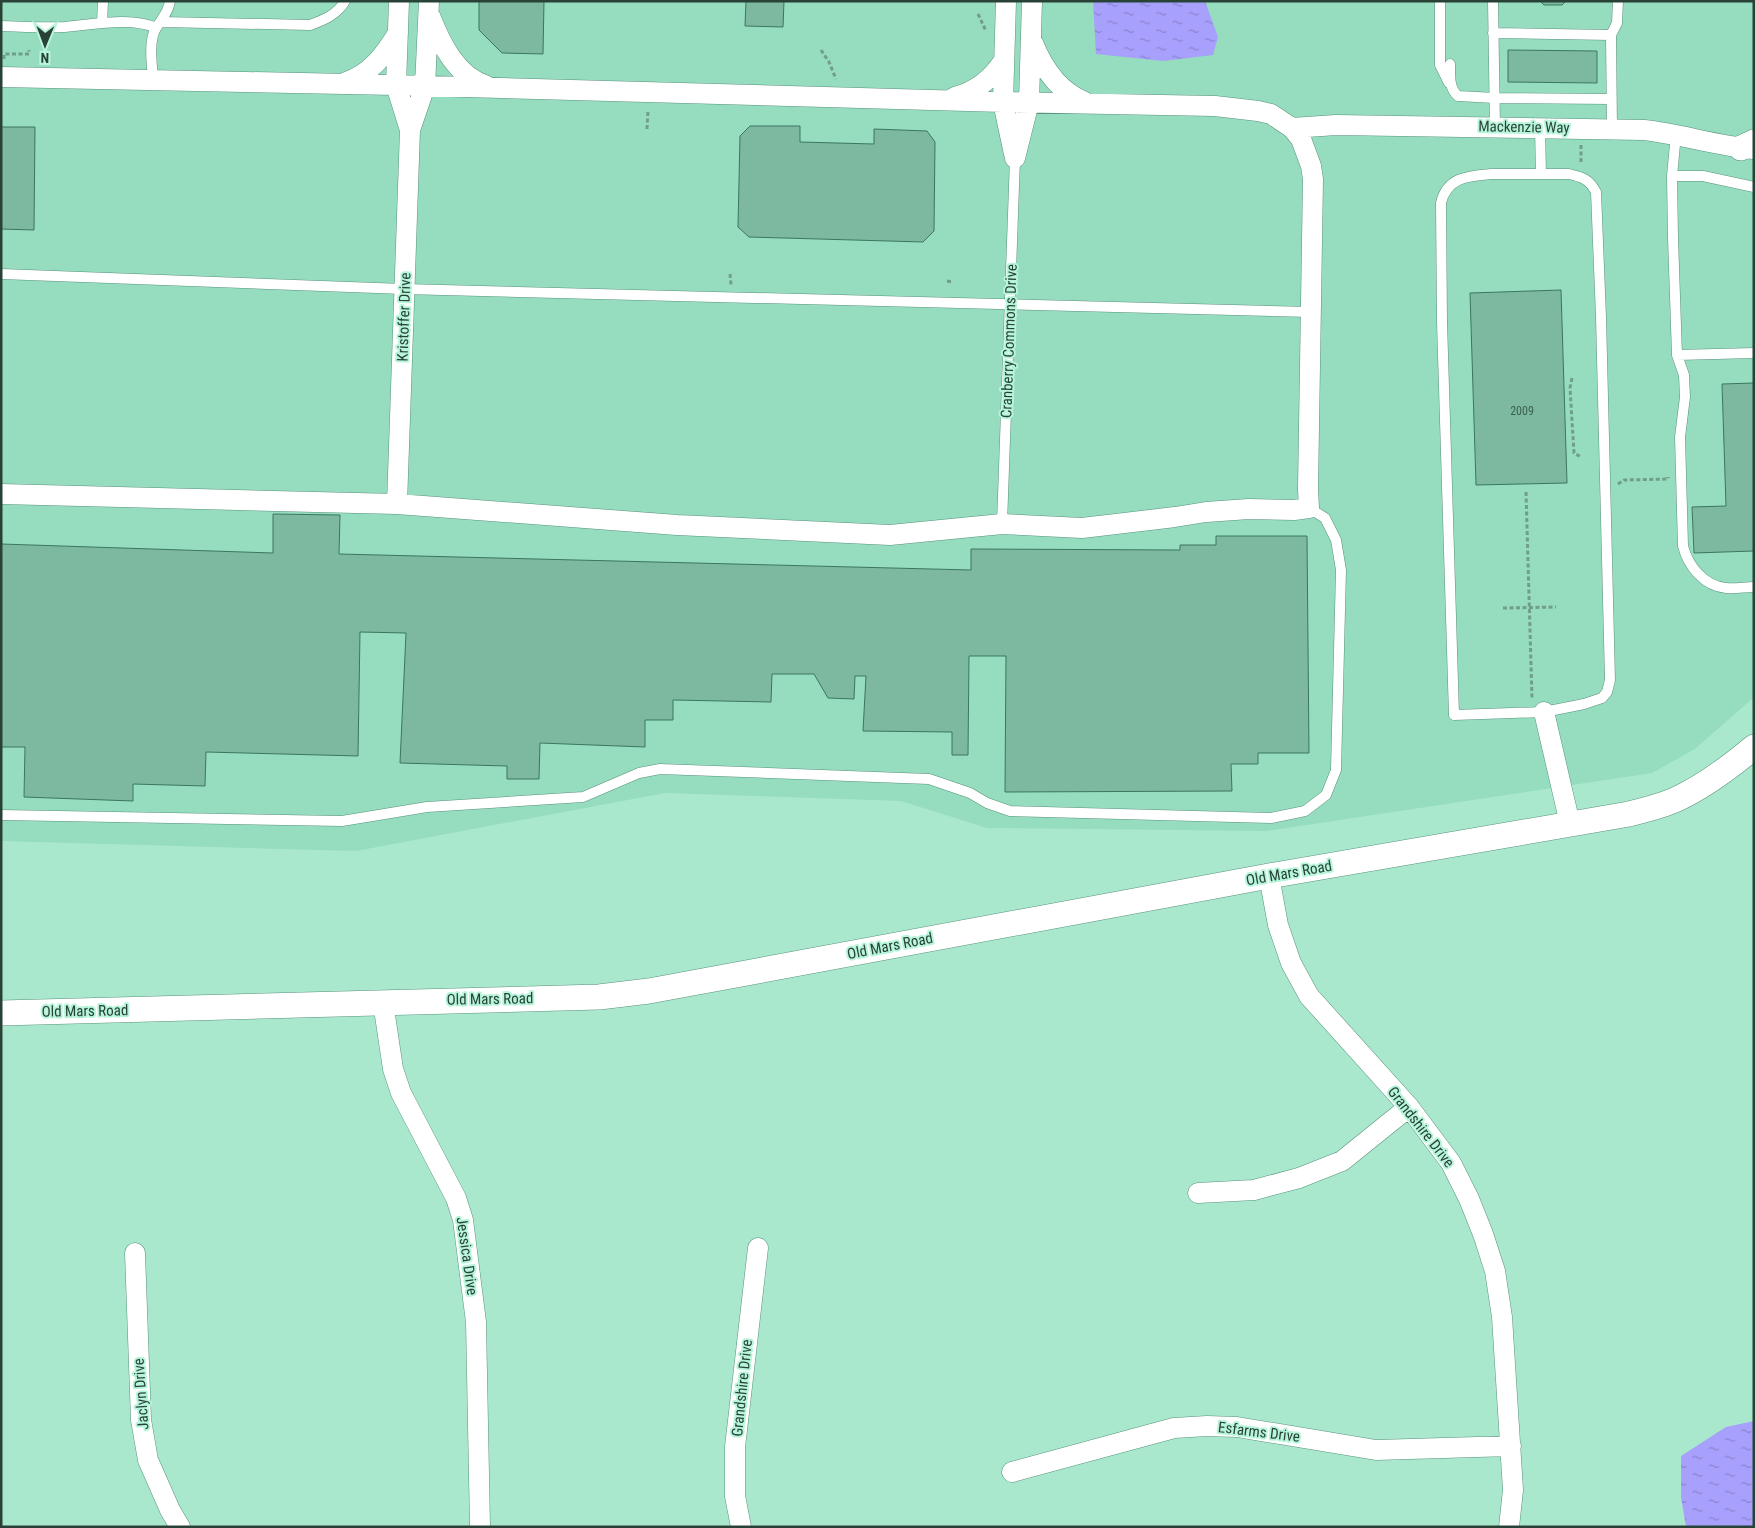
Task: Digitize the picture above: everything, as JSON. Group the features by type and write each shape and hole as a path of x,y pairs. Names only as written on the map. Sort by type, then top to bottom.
{"street":[{"name":"Kristoffer Drive","path":"399,1 396,84 410,130"},
{"name":"Cranberry Commons Drive","path":"1006,1 1003,102 1015,158"},
{"name":"Cranberry Commons Drive","path":"1015,158 1029,102 1032,1"},
{"name":"Kristoffer Drive","path":"397,504 410,130 425,86 429,6"},
{"path":"429,6 443,43 456,64 479,83 494,88"},
{"path":"340,83 357,78 372,68 398,33"},
{"path":"1031,38 1038,55 1054,80 1075,98 1089,103"},
{"path":"945,100 963,95 981,85 991,78 1004,60"},
{"path":"1,76 396,84 1003,102 1215,106 1271,114 1292,128 1301,139 1311,166 1313,179 1309,508 1206,512 1082,528 1002,524 890,535 677,525 397,504 1,494"},
{"name":"Mackenzie Way","path":"1292,128 1336,125 1612,128 1676,134 1749,146"},
{"path":"1541,706 1570,824"},
{"name":"Old Mars Road","path":"1,1012 599,997 649,991 1269,876 1629,814 1676,800 1696,790 1754,747"},
{"name":"Grandshire Drive","path":"1269,876 1278,925 1291,963 1308,996 1409,1107 1451,1163 1469,1199 1495,1271 1502,1317 1511,1446 1512,1490 1509,1527"},
{"name":"Jessica Drive","path":"383,1002 392,1069 401,1093 456,1198 463,1220 476,1322 480,1527"},
{"path":"1198,1193 1254,1190 1299,1178 1342,1161 1409,1107"},
{"name":"Grandshire Drive","path":"741,1527 736,1496 736,1447 758,1248"},
{"name":"Jaclyn Drive","path":"136,1253 141,1420 148,1460 170,1510 180,1527"},
{"name":"Esfarms Drive","path":"1012,1472 1174,1428 1206,1426 1237,1427 1376,1450 1511,1446"}],"lane":[{"path":"102,22 103,1"},
{"path":"153,80 153,34 169,8 170,1"},
{"path":"1,26 42,28 102,22 159,25 310,25 326,19 342,7 345,1"},
{"path":"1440,1 1440,65 1455,94 1458,96 1611,99"},
{"path":"1493,1 1495,127"},
{"path":"1612,128 1611,35 1617,23 1618,1"},
{"path":"1493,33 1611,35"},
{"path":"1450,64 1452,87"},
{"path":"1540,128 1541,174"},
{"path":"1676,134 1672,176 1677,355 1684,375 1686,397 1680,437 1684,546 1686,557 1700,576 1710,582 1725,588 1754,587"},
{"name":"Cranberry Commons Drive","path":"1002,524 1015,158"},
{"path":"1541,174 1569,174 1582,177 1592,185 1597,199 1609,686 1602,698 1584,704 1541,706 1454,715 1440,226 1441,203 1446,189 1467,176 1541,174"},
{"path":"1672,176 1703,176 1754,186"},
{"path":"1,274 404,289 1310,312"},
{"path":"1677,355 1754,353"},
{"path":"1,815 342,820 427,807 583,798 639,773 660,769 929,779 970,793 987,804 1010,810 1272,818 1305,812 1326,795 1336,770 1341,570 1336,540 1325,518 1309,508"}],"path":[{"path":"12,59 4,59 4,54 29,54 29,50"},
{"path":"821,50 829,62 838,87"},
{"path":"1581,144 1581,167"},
{"path":"730,274 731,288"},
{"path":"947,281 953,282"},
{"path":"1572,378 1570,388 1574,453 1581,457"},
{"path":"1614,486 1624,480 1662,479"},
{"path":"1526,492 1532,701 1541,706"},
{"path":"1503,608 1556,606"}],"shaded area":[{"path":"1,1 1754,1 1754,697 1695,749 1652,773 1266,831 987,828 901,801 665,793 356,851 1,841"}],"water":[{"path":"1093,1 1205,1 1218,37 1213,55 1163,61 1096,54"},
{"path":"1754,1421 1754,1527 1686,1527 1681,1497 1681,1456 1726,1427"}],"building":[{"path":"479,1 544,1 543,54 502,53 479,30"},
{"path":"746,1 784,1 783,27 745,26"},
{"path":"1540,1 1566,1 1562,5 1544,5"},
{"path":"1508,50 1597,51 1597,83 1508,82"},
{"path":"750,126 800,126 800,142 874,144 874,129 927,131 935,142 934,231 923,242 749,237 738,227 740,136"},
{"path":"1,127 35,127 34,230 1,229"},
{"path":"1561,290 1567,483 1476,485 1470,293"},
{"path":"1754,383 1754,551 1694,553 1692,507 1726,506 1722,384"},
{"path":"273,514 340,515 339,554 971,570 971,549 1180,550 1180,545 1216,545 1216,536 1307,536 1309,753 1258,753 1258,764 1231,764 1232,791 1005,792 1006,656 969,656 968,755 952,755 952,732 863,731 866,676 855,676 854,699 828,698 814,674 772,674 771,702 673,700 673,720 645,720 645,747 540,743 539,779 507,779 507,766 400,763 406,633 360,632 358,756 206,752 205,786 133,784 133,801 24,797 25,747 1,747 1,544 273,553"}]}
